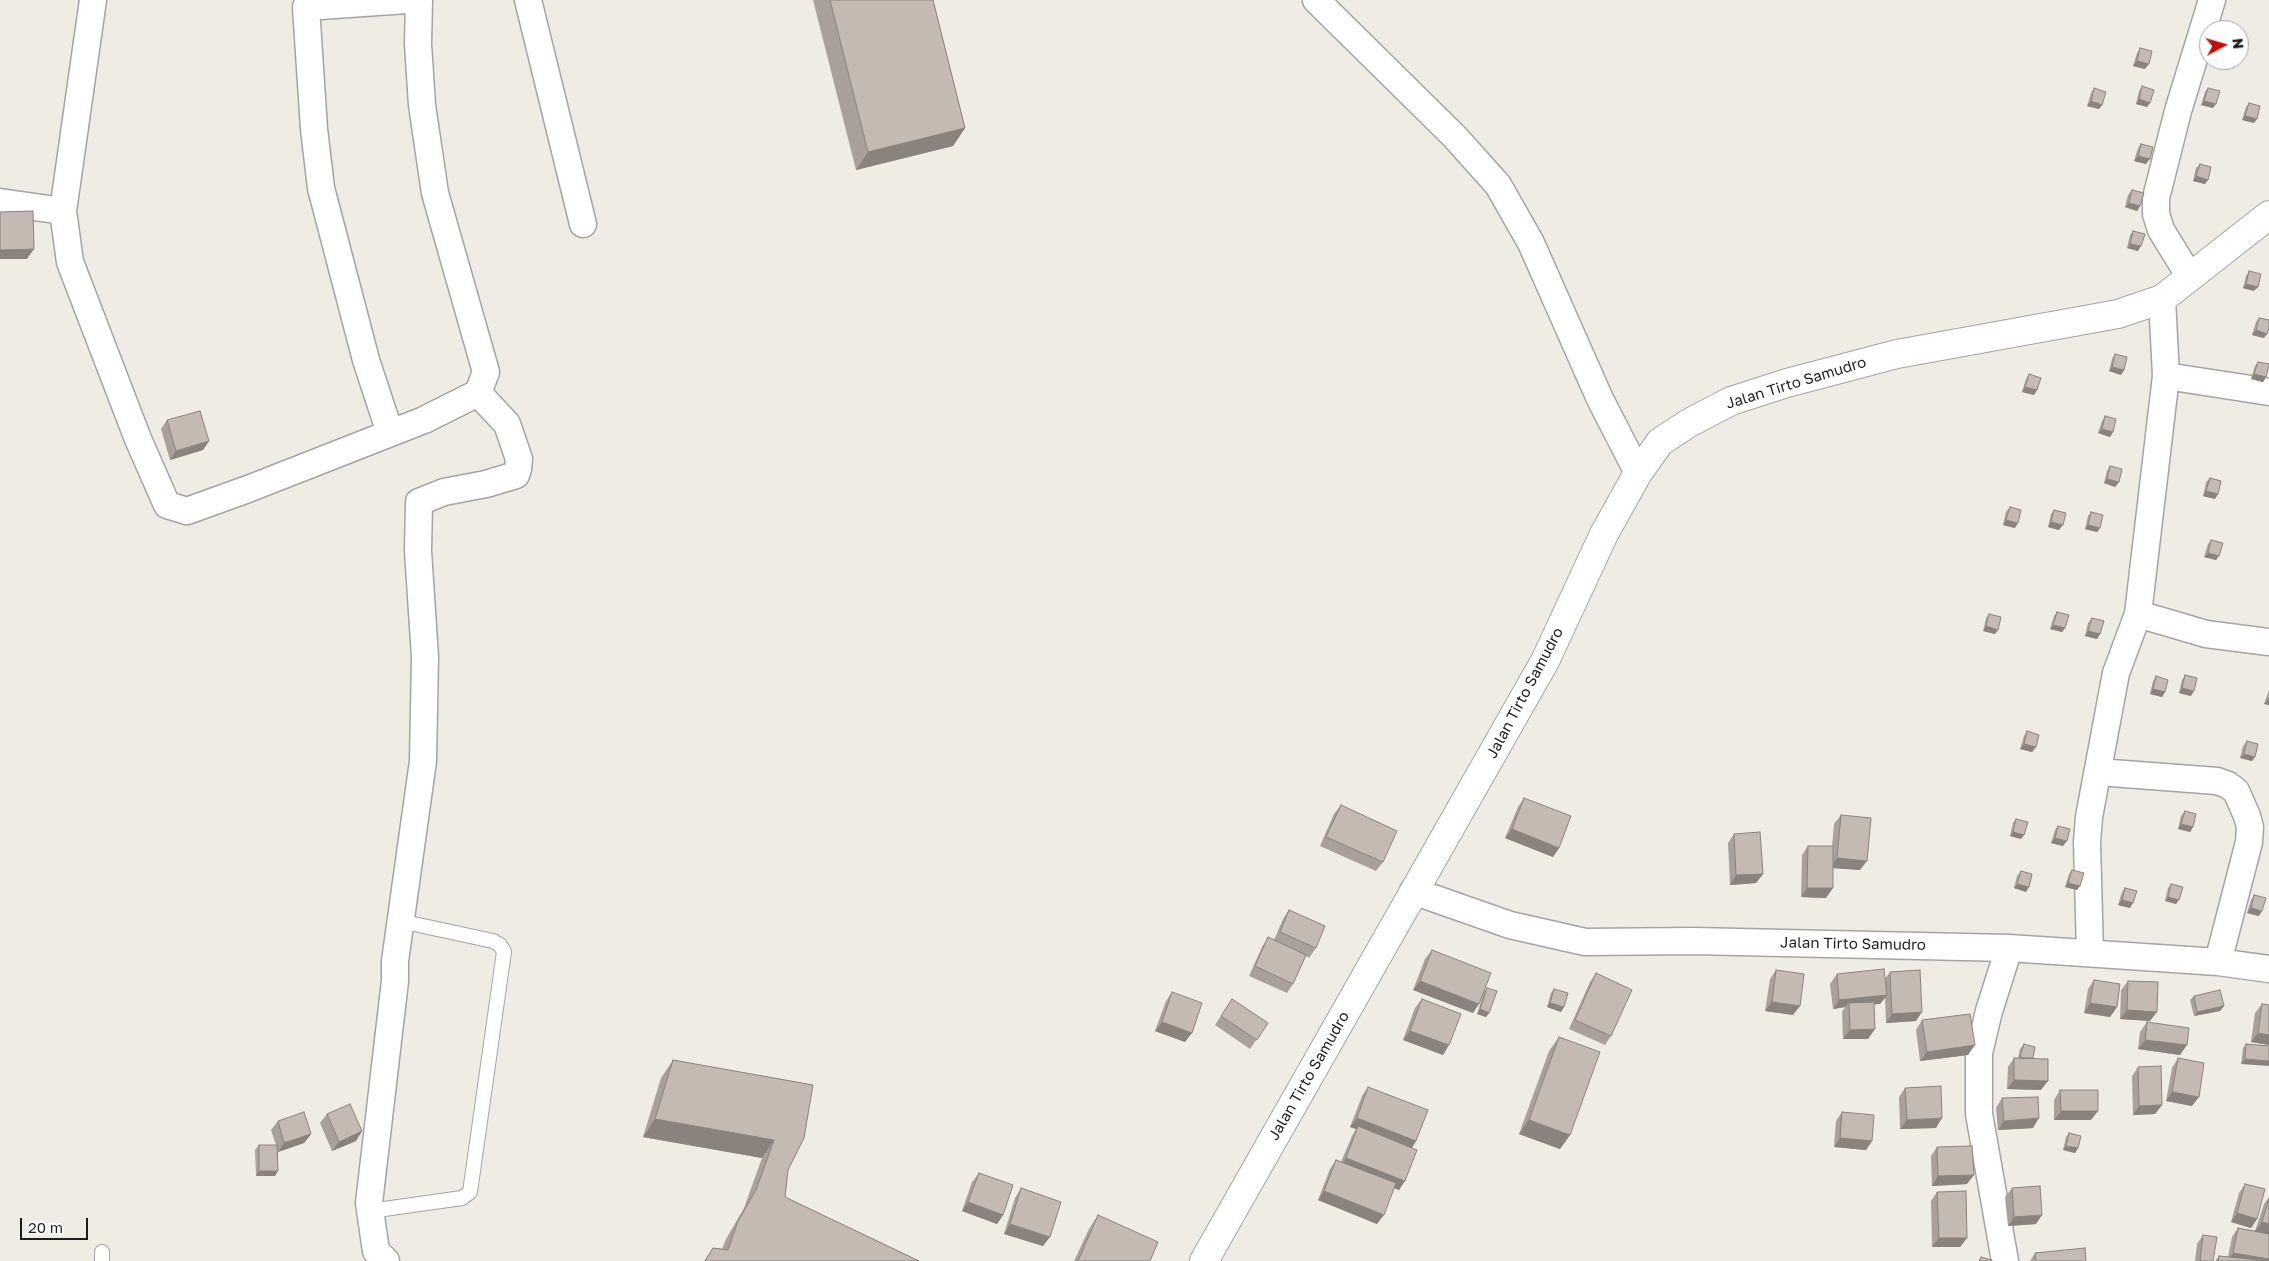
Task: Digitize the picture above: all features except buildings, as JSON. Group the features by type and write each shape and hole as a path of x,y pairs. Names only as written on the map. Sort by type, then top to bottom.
{"street":[{"path":"93,0 63,211 70,262 138,439 167,505 187,511 248,490 424,420 478,393 486,372 456,273 434,183 422,106 418,44 419,0"},
{"path":"390,433 366,360 321,188 314,129 307,3 407,0"},
{"path":"528,0 582,224"},
{"path":"1316,0 1455,137 1498,185 1530,244 1600,400 1638,474"},
{"path":"2190,277 2161,230 2156,214 2156,198 2178,111 2212,0"},
{"path":"0,202 63,211"},
{"name":"Jalan Tirto Samudro","path":"1204,1261 1545,661 1604,534 1638,474 1660,442 1689,423 1731,400 1897,354 2118,314 2162,299 2269,215"},
{"path":"2090,953 2087,842 2089,817 2116,673 2138,614 2166,376 2162,299"},
{"path":"2166,376 2269,392"},
{"path":"386,1261 376,1251 369,1203 395,981 395,961 424,761 425,657 418,551 418,502 444,492 494,482 516,474 519,459 507,424 478,393"},
{"path":"2138,614 2206,634 2269,642"},
{"path":"2098,772 2217,781 2228,785 2236,791 2247,816 2250,827 2250,842 2218,962"},
{"name":"Jalan Tirto Samudro","path":"1413,891 1510,925 1585,942 1694,941 2009,948 2218,962 2269,969"},
{"path":"2005,1261 1979,1114 1979,1054 1989,1011 2009,948"}],"lane":[{"path":"370,1211 462,1198 470,1192 504,952 500,945 493,941 400,921"}]}
